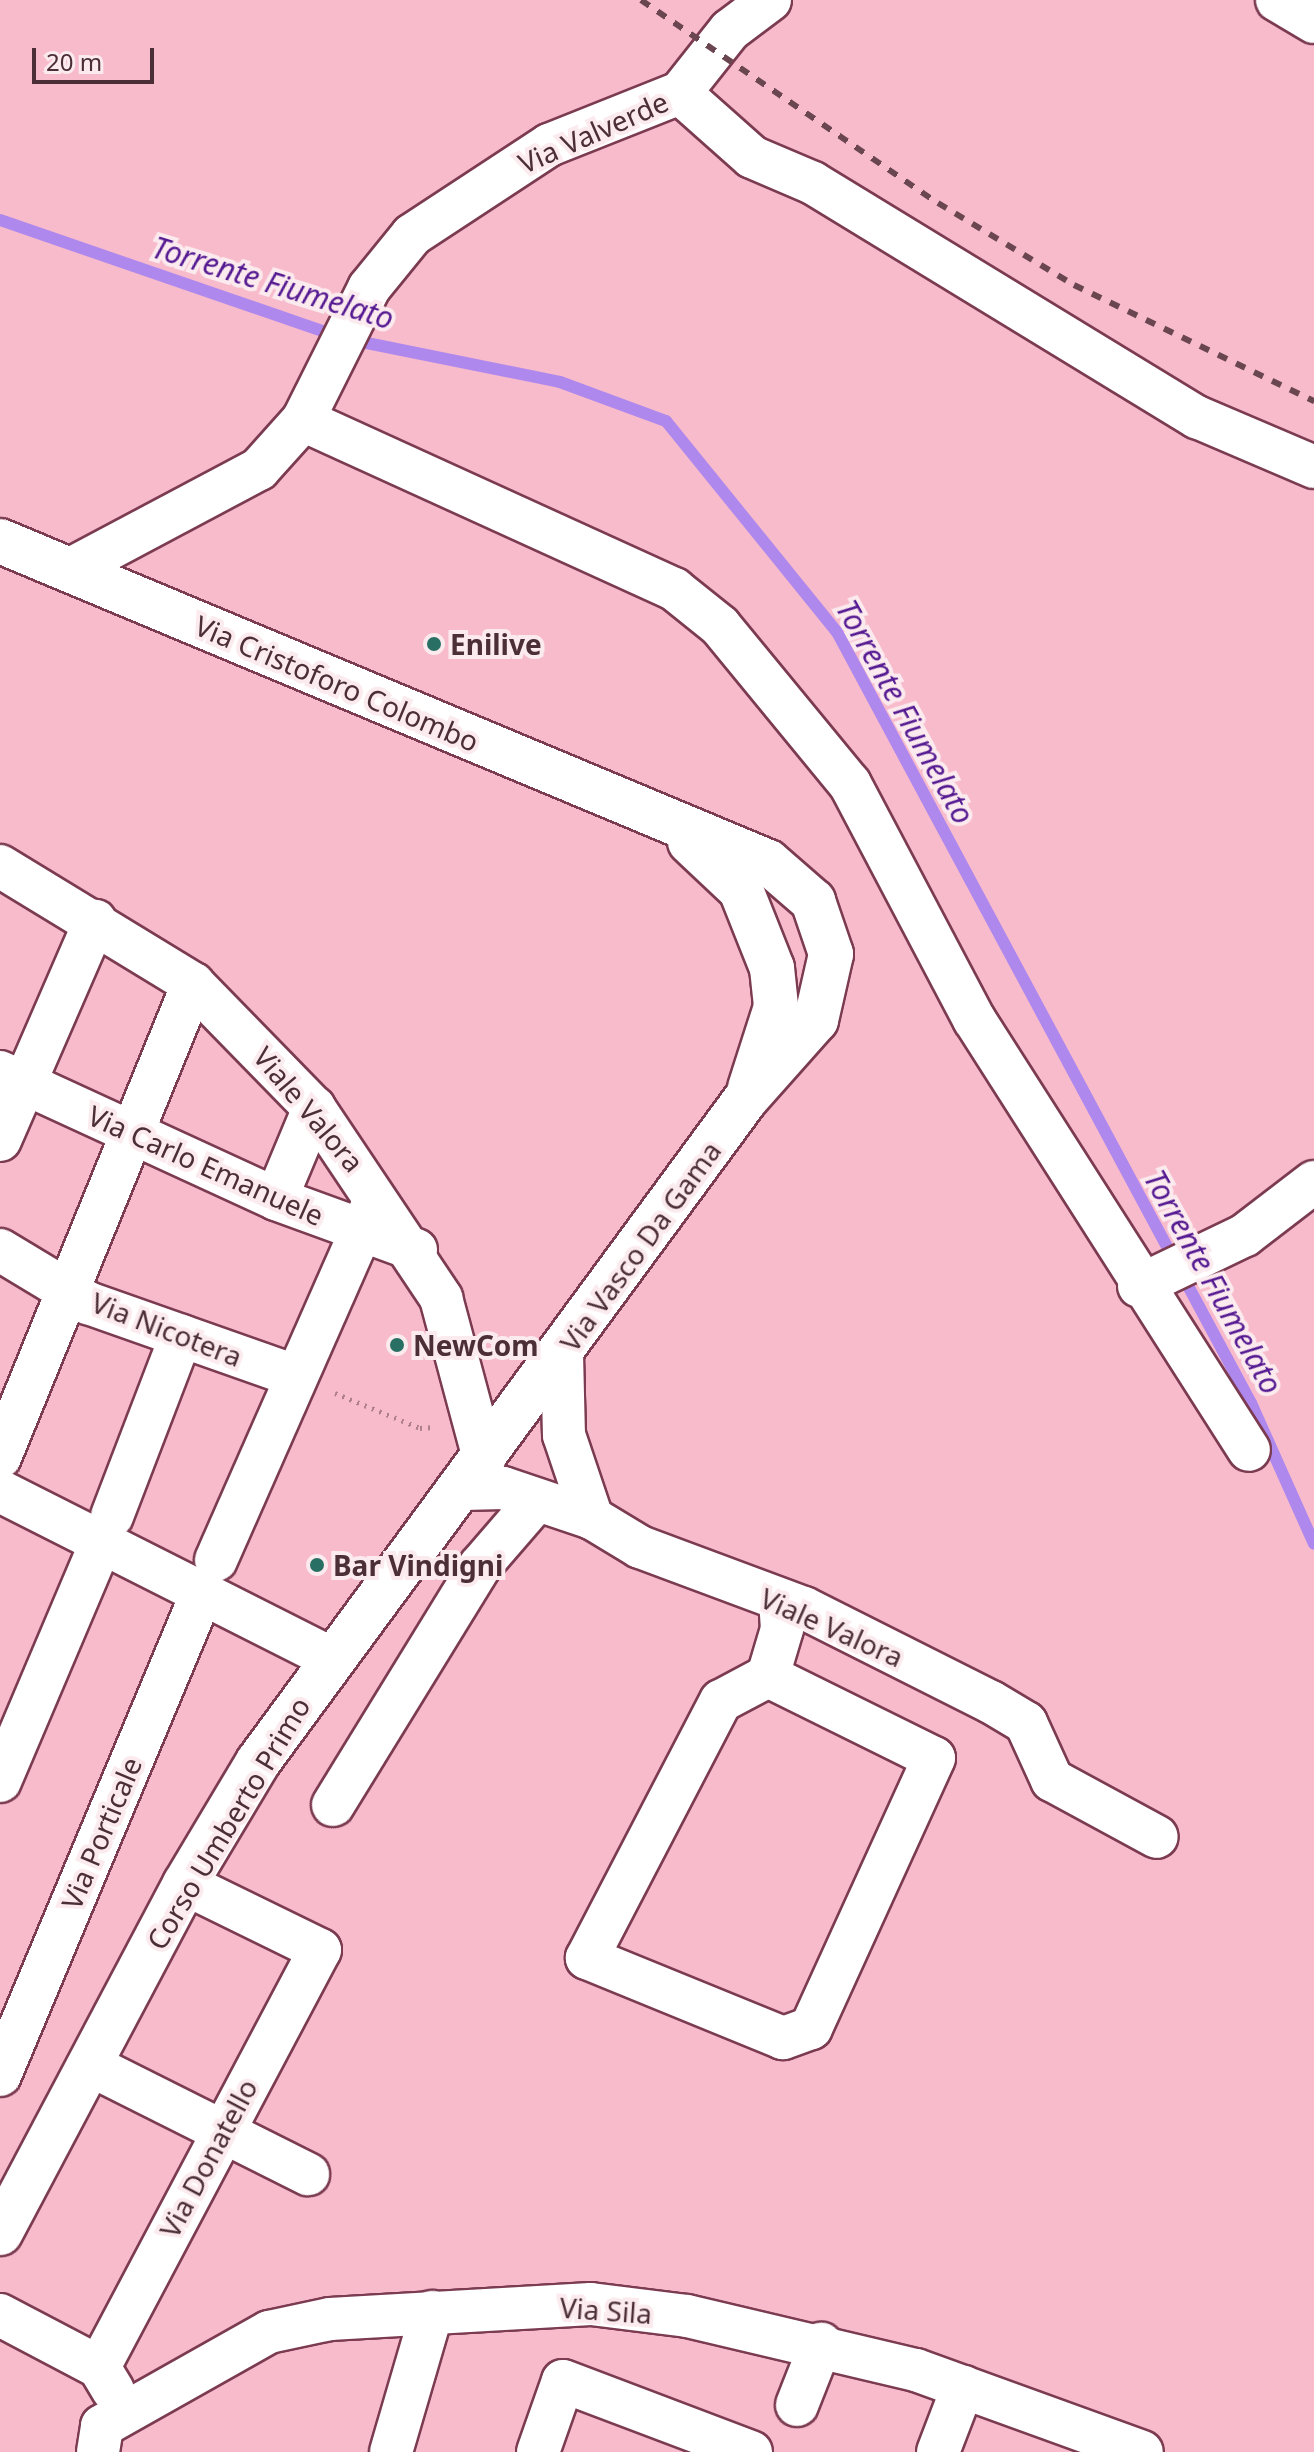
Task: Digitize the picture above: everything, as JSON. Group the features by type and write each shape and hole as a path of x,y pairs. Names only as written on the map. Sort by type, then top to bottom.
{"main road":[{"name":"Via Cristoforo Colombo","path":"0,541 673,828 768,862 803,889 823,923 829,988 816,1020 745,1100"},
{"path":"673,828 741,890 772,968 776,1007 745,1100"},
{"name":"Via Vasco Da Gama","path":"331,1658 474,1457 562,1354 745,1100"},
{"name":"Corso Umberto Primo","path":"0,2233 185,1884 331,1658"}],"street":[{"name":"Via Valverde","path":"69,570 259,469 303,420 369,288 412,235 549,145 680,93 730,30 770,0"},
{"path":"1277,0 1314,22"},
{"path":"680,93 752,157 813,183 1197,417 1314,467"},
{"path":"303,420 674,589 720,626 850,784 974,1019 1139,1286 1249,1450"},
{"name":"Viale Valora","path":"0,866 95,921 193,984 314,1108 416,1250 441,1298 474,1457 503,1488 592,1518 640,1547 780,1601 1026,1723 1052,1780 1157,1837"},
{"path":"0,1140 12,1078 95,921"},
{"path":"0,1457 193,984"},
{"name":"Via Carlo Emanuele","path":"12,1078 276,1199 358,1233 416,1250"},
{"path":"276,1199 314,1108"},
{"path":"1139,1286 1245,1235 1314,1182"},
{"name":"Via Porticale","path":"0,2075 209,1576 358,1233 378,1195"},
{"name":"Via Nicotera","path":"0,1250 68,1285 88,1303 295,1376"},
{"path":"0,1781 106,1529 181,1336"},
{"path":"562,1354 564,1435 592,1518"},
{"path":"0,1491 106,1529 209,1576 331,1658"},
{"path":"333,1805 480,1566 537,1500"},
{"path":"768,1676 934,1758 811,2028 783,2038 587,1958 721,1701 768,1676 782,1629 780,1601"},
{"name":"Via Donatello","path":"99,2367 221,2131 320,1950 185,1884"},
{"path":"90,2065 308,2174"},
{"name":"Via Sila","path":"98,2452 102,2426 269,2332 432,2312 591,2304 821,2344 963,2387 1097,2444 1142,2452"},
{"path":"391,2452 432,2312"},
{"path":"0,2315 99,2367 126,2412"},
{"path":"797,2405 821,2344"},
{"path":"538,2452 563,2381 751,2452"},
{"path":"938,2452 963,2387"}],"path":[{"path":"295,1376 420,1428 474,1457"}],"waterway":[{"name":"Torrente Fiumelato","path":"0,220 342,338 560,382 666,421 837,632 1251,1403 1314,1544"}],"railway":[{"path":"641,0 938,203 1074,285 1314,401"}],"place":[{"name":"Enilive","path":"434,644"},
{"name":"NewCom","path":"397,1345"},
{"name":"Bar Vindigni","path":"317,1565"}]}
